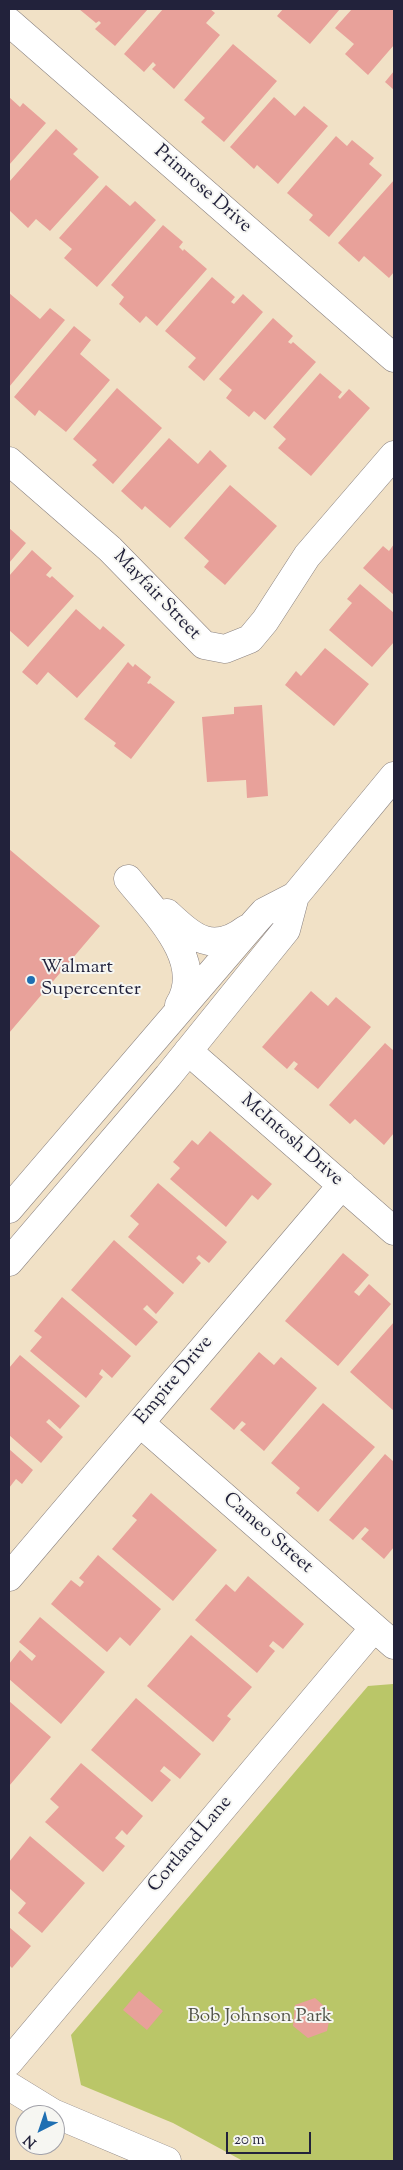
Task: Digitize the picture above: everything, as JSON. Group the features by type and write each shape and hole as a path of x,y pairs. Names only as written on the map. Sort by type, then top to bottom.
{"street":[{"name":"Primrose Drive","path":"9,22 394,358"},
{"name":"Mayfair Street","path":"9,461 110,549 204,645 225,649 250,639 265,621 307,556 394,455"},
{"path":"9,1209 254,922 264,912 295,896 394,776"},
{"path":"168,1023 188,986 186,964 180,948 128,879 190,934 205,940 224,942 236,936 254,922"},
{"path":"9,1262 188,1051 286,930 295,896"},
{"name":"McIntosh Drive","path":"188,1051 394,1231"},
{"name":"Empire Drive","path":"9,1577 342,1185"},
{"name":"Cameo Street","path":"140,1423 394,1645"},
{"name":"Cortland Lane","path":"9,2062 374,1628"},
{"path":"9,2086 53,2112 167,2161"}],"green space":[{"name":"Bob Johnson Park","path":"393,1684 394,2161 243,2161 173,2123 81,2085 71,2035 368,1686"}],"building":[{"path":"79,9 148,9 115,46 95,29 101,23 99,21 96,23"},
{"path":"163,9 210,9 215,13 206,23 220,35 174,89 152,69 156,65 153,62 144,72 124,54"},
{"path":"283,9 340,9 310,44 277,16"},
{"path":"352,9 394,9 394,45 368,75 345,54 354,44 335,28"},
{"path":"233,44 277,81 224,142 201,122 205,118 184,100"},
{"path":"394,71 394,90 385,82"},
{"path":"9,97 20,107 23,103 46,123 9,165"},
{"path":"274,97 295,116 304,106 328,126 278,184 257,165 254,169 230,147"},
{"path":"56,129 78,149 73,154 99,177 50,231 36,219 28,228 9,210 9,182"},
{"path":"336,136 347,146 352,140 374,158 369,164 382,175 329,237 309,220 313,215 287,193"},
{"path":"394,180 394,272 389,278 364,256 359,262 338,243"},
{"path":"106,185 130,206 135,201 156,220 97,287 64,258 72,249 59,238"},
{"path":"163,225 183,242 179,247 183,251 184,249 207,269 157,326 146,316 140,323 119,304 124,297 111,285"},
{"path":"212,277 235,297 231,302 234,304 243,294 263,312 204,381 188,367 196,358 165,331"},
{"path":"9,293 40,319 50,308 65,320 9,387"},
{"path":"273,318 293,336 288,342 291,344 293,342 316,362 265,420 254,411 249,417 226,398 232,390 219,379"},
{"path":"74,326 91,340 80,354 110,380 66,432 39,410 35,416 14,397"},
{"path":"320,373 342,392 338,397 340,399 349,389 370,408 311,476 278,448 286,439 273,427"},
{"path":"117,388 162,428 113,484 92,465 97,460 73,439"},
{"path":"169,438 198,464 210,450 227,466 170,528 145,506 142,510 121,491"},
{"path":"230,485 277,526 225,585 204,567 209,561 184,538"},
{"path":"9,528 26,543 9,563"},
{"path":"394,544 394,595 363,568 383,546 389,551"},
{"path":"32,550 52,568 46,575 50,578 52,576 74,596 28,647 9,630 9,576"},
{"path":"360,584 394,613 394,642 372,667 329,630 352,603 347,599"},
{"path":"76,609 100,630 103,626 125,645 77,698 48,672 37,685 22,672"},
{"path":"325,648 369,684 334,726 285,685 296,671 301,676"},
{"path":"128,662 133,667 135,664 151,677 147,683 150,683 175,702 131,759 114,746 116,743 84,719"},
{"path":"262,705 268,796 247,798 246,780 207,782 202,717 234,714 234,707"},
{"name":"Walmart Supercenter","path":"9,849 100,926 9,1033"},
{"path":"311,991 328,1006 336,997 371,1027 318,1089 294,1069 298,1064 294,1061 287,1069 262,1047"},
{"path":"385,1043 394,1051 394,1133 384,1145 355,1119 350,1124 329,1105"},
{"path":"210,1131 272,1184 258,1200 252,1195 226,1227 170,1179 180,1168 173,1162 192,1140 198,1145"},
{"path":"158,1183 227,1242 209,1263 199,1255 196,1258 201,1263 183,1284 128,1237 139,1224 130,1216"},
{"path":"114,1240 174,1293 156,1314 147,1305 143,1309 158,1322 136,1346 71,1290"},
{"path":"343,1253 369,1275 354,1292 359,1296 369,1284 391,1304 338,1366 285,1321"},
{"path":"62,1297 131,1356 112,1378 102,1369 99,1374 103,1377 86,1398 30,1351 42,1337 34,1331"},
{"path":"394,1322 394,1411 350,1372"},
{"path":"259,1352 274,1365 281,1357 317,1388 264,1451 240,1430 246,1424 242,1421 234,1430 210,1409"},
{"path":"20,1355 80,1406 60,1429 49,1419 46,1422 63,1437 41,1463 9,1435 9,1368"},
{"path":"323,1403 375,1447 318,1512 296,1493 300,1488 271,1463"},
{"path":"9,1449 33,1470 22,1484 16,1479 9,1488"},
{"path":"385,1454 394,1462 394,1547 384,1559 361,1539 369,1530 365,1527 353,1540 329,1520"},
{"path":"151,1493 217,1550 173,1601 112,1549 137,1520 132,1516"},
{"path":"98,1555 161,1609 130,1646 120,1637 107,1652 51,1604 71,1580 80,1587 84,1582 79,1578"},
{"path":"248,1576 304,1624 283,1649 273,1641 269,1646 275,1651 257,1673 195,1620 226,1584 235,1592"},
{"path":"40,1617 105,1672 61,1724 9,1679 9,1664 20,1650 32,1661 36,1656 19,1642"},
{"path":"191,1635 252,1687 227,1716 231,1719 213,1742 147,1686"},
{"path":"136,1698 201,1754 180,1779 164,1766 160,1771 171,1780 152,1802 91,1750"},
{"path":"9,1701 51,1737 9,1786"},
{"path":"81,1763 143,1816 127,1835 122,1830 115,1838 125,1846 103,1872 45,1822 59,1807 50,1799"},
{"path":"30,1836 85,1883 42,1933 18,1913 26,1903 9,1888 9,1862"},
{"path":"9,1927 31,1946 12,1968 9,1965"},
{"path":"139,1991 163,2011 147,2030 123,2010"},
{"path":"315,1998 331,2012 327,2031 308,2038 293,2026 295,2005"}],"place":[{"name":"Walmart Supercenter","path":"31,980"}]}
